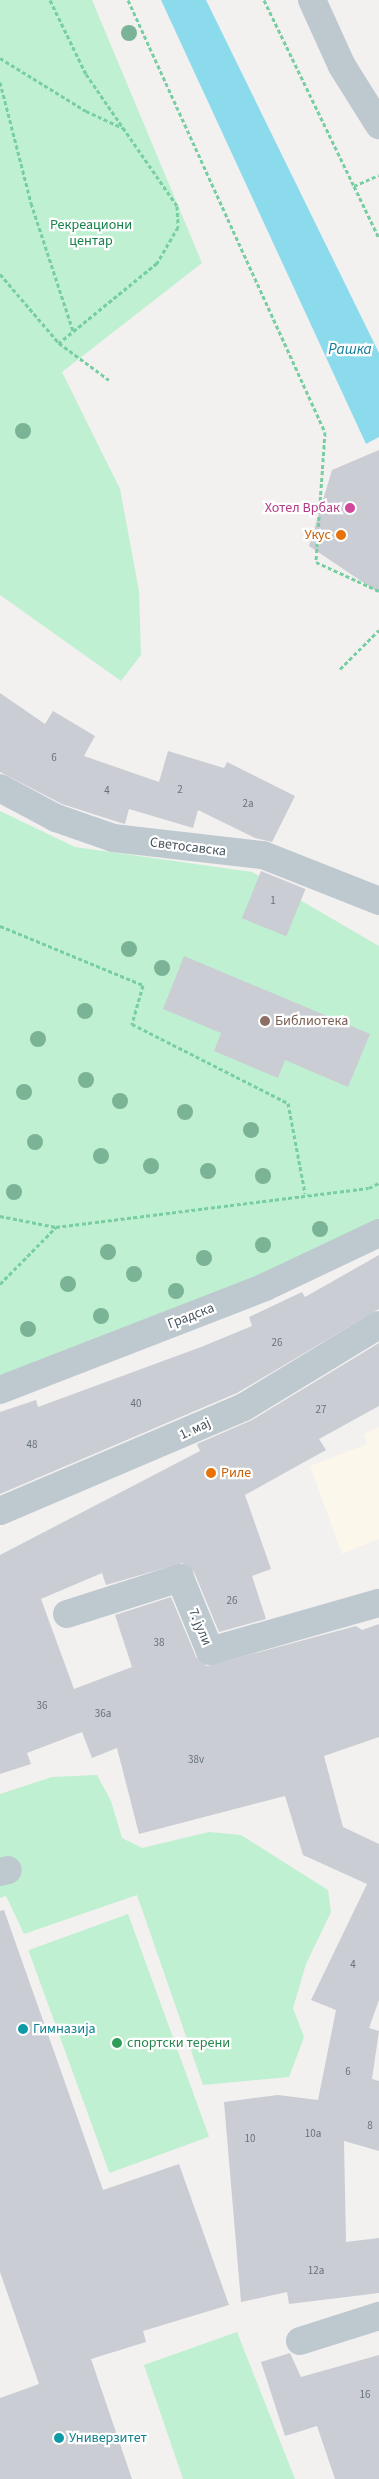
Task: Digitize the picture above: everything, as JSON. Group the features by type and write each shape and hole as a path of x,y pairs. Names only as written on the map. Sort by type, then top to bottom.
{"street":[{"path":"312,0 342,66 379,125"},
{"name":"Светосавска","path":"0,788 56,818 113,838 263,856 379,901"},
{"name":"Градска","path":"0,1390 265,1287 379,1233"},
{"name":"1. мај","path":"0,1511 244,1406 376,1333"},
{"name":"7. јули","path":"67,1614 180,1578 210,1651 379,1603"},
{"path":"300,2341 379,2316"}],"path":[{"path":"50,0 86,74 177,206 178,227 157,263 59,343"},
{"path":"128,0 325,432 316,562 379,592"},
{"path":"264,0 379,238"},
{"path":"0,58 86,111 124,128"},
{"path":"0,82 31,203 73,331"},
{"path":"354,186 379,175"},
{"path":"0,274 59,343 109,380"},
{"path":"340,669 379,630"},
{"path":"0,926 143,985 132,1024 288,1103 305,1193"},
{"path":"0,1216 56,1227 305,1193 369,1188 379,1183"},
{"path":"0,1284 56,1227"}],"shaded area":[{"path":"379,1427 379,1539 342,1554 310,1466 367,1444 364,1434"}],"green space":[{"name":"Рекреациони центар","path":"0,0 92,0 202,263 62,372 120,489 139,591 141,655 121,681 0,595"},
{"path":"0,811 75,847 252,872 379,946 379,1233 0,1390"},
{"path":"97,1775 111,1801 122,1838 142,1848 209,1832 241,1835 328,1890 331,1912 306,1964 293,2008 304,2037 289,2077 203,2085 137,1895 24,1934 6,1896 0,1898 0,1794 52,1777"},
{"name":"спортски терени","path":"128,1914 209,2137 109,2173 28,1950"},
{"path":"237,2332 295,2479 183,2479 144,2365"}],"water":[{"name":"Рашка","path":"161,0 206,0 379,353 379,437 366,444"}],"building":[{"name":"Хотел Врбак","path":"379,450 379,593 309,546 332,470"},
{"path":"0,693 45,724 53,711 95,736 84,756 159,782 168,751 224,768 227,762 295,796 272,842 255,838 198,810 193,828 129,809 125,824 62,804 0,772"},
{"path":"261,871 306,889 286,936 242,918"},
{"name":"Библиотека","path":"184,956 370,1034 348,1087 285,1060 278,1078 214,1051 221,1033 163,1009"},
{"path":"379,1255 379,1309 237,1393 0,1494 0,1412 36,1400 38,1407 201,1347 252,1326 249,1317 302,1292 305,1297"},
{"path":"379,1343 379,1406 319,1439 326,1450 245,1495 271,1569 252,1576 266,1619 219,1632 194,1572 182,1563 106,1585 102,1573 41,1599 74,1689 132,1667 115,1615 171,1597 196,1657 207,1666 356,1626 362,1630 379,1624 379,1737 324,1756 343,1827 379,1844 379,2000 369,2028 379,2031 372,2079 379,2081 379,2151 344,2141 346,2242 379,2238 379,2293 289,2304 287,2292 241,2302 224,2102 278,2095 318,2100 336,2010 311,2000 367,1884 303,1855 285,1796 139,1834 117,1748 92,1758 82,1732 27,1753 31,1764 0,1774 0,1555 200,1451 197,1444 252,1420"},
{"path":"4,1910 103,2190 179,2164 229,2305 143,2331 146,2342 91,2359 132,2479 0,2479 0,2398 39,2384 0,2272 0,1911"},
{"path":"290,2353 301,2377 379,2355 379,2479 335,2479 317,2426 285,2436 261,2362"}],"place":[{"name":"Хотел Врбак","path":"350,508"},
{"name":"Укус","path":"341,535"},
{"name":"Библиотека","path":"265,1021"},
{"name":"Риле","path":"211,1473"},
{"name":"Гимназија","path":"23,2029"},
{"name":"спортски терени","path":"117,2043"},
{"name":"Универзитет","path":"59,2438"}]}
